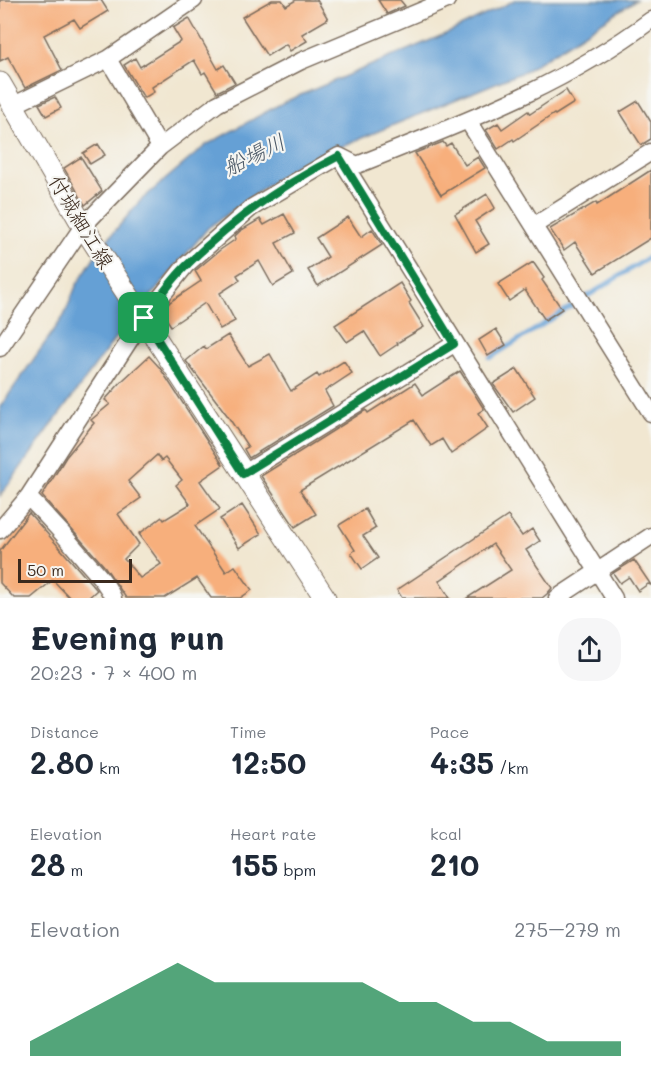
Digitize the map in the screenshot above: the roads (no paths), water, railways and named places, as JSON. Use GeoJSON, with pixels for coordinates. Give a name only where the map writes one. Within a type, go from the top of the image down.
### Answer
{"type":"FeatureCollection","features":[{"type":"Feature","properties":{"kind":"main road","name":"付城細江線"},"geometry":{"type":"LineString","coordinates":[[5,93],[88,233],[325,598]]}},
{"type":"Feature","properties":{"kind":"street"},"geometry":{"type":"LineString","coordinates":[[5,93],[108,59],[194,0]]}},
{"type":"Feature","properties":{"kind":"street"},"geometry":{"type":"LineString","coordinates":[[0,348],[88,233],[160,147],[217,104],[301,61],[429,4],[447,0]]}},
{"type":"Feature","properties":{"kind":"street"},"geometry":{"type":"LineString","coordinates":[[339,156],[357,165],[468,121],[540,89],[616,46],[651,20]]}},
{"type":"Feature","properties":{"kind":"street"},"geometry":{"type":"LineString","coordinates":[[108,59],[160,147]]}},
{"type":"Feature","properties":{"kind":"street"},"geometry":{"type":"LineString","coordinates":[[468,121],[651,413]]}},
{"type":"Feature","properties":{"kind":"street"},"geometry":{"type":"LineString","coordinates":[[0,530],[28,497],[142,315],[186,265],[251,208],[339,156]]}},
{"type":"Feature","properties":{"kind":"street"},"geometry":{"type":"LineString","coordinates":[[339,156],[614,598]]}},
{"type":"Feature","properties":{"kind":"street"},"geometry":{"type":"LineString","coordinates":[[535,225],[649,158]]}},
{"type":"Feature","properties":{"kind":"street"},"geometry":{"type":"LineString","coordinates":[[243,474],[454,344]]}},
{"type":"Feature","properties":{"kind":"street"},"geometry":{"type":"LineString","coordinates":[[28,497],[56,525],[89,564],[109,589],[113,598]]}},
{"type":"Feature","properties":{"kind":"street"},"geometry":{"type":"LineString","coordinates":[[557,598],[651,536]]}},
{"type":"Feature","properties":{"kind":"water","name":"船場川"},"geometry":{"type":"Polygon","coordinates":[[[515,0],[636,0],[525,71],[296,165],[208,228],[111,344],[0,496],[0,407],[64,316],[76,286],[98,251],[140,201],[206,145],[284,102],[450,32],[515,0]]]}},
{"type":"Feature","properties":{"kind":"waterway"},"geometry":{"type":"LineString","coordinates":[[490,358],[651,256]]}}]}
